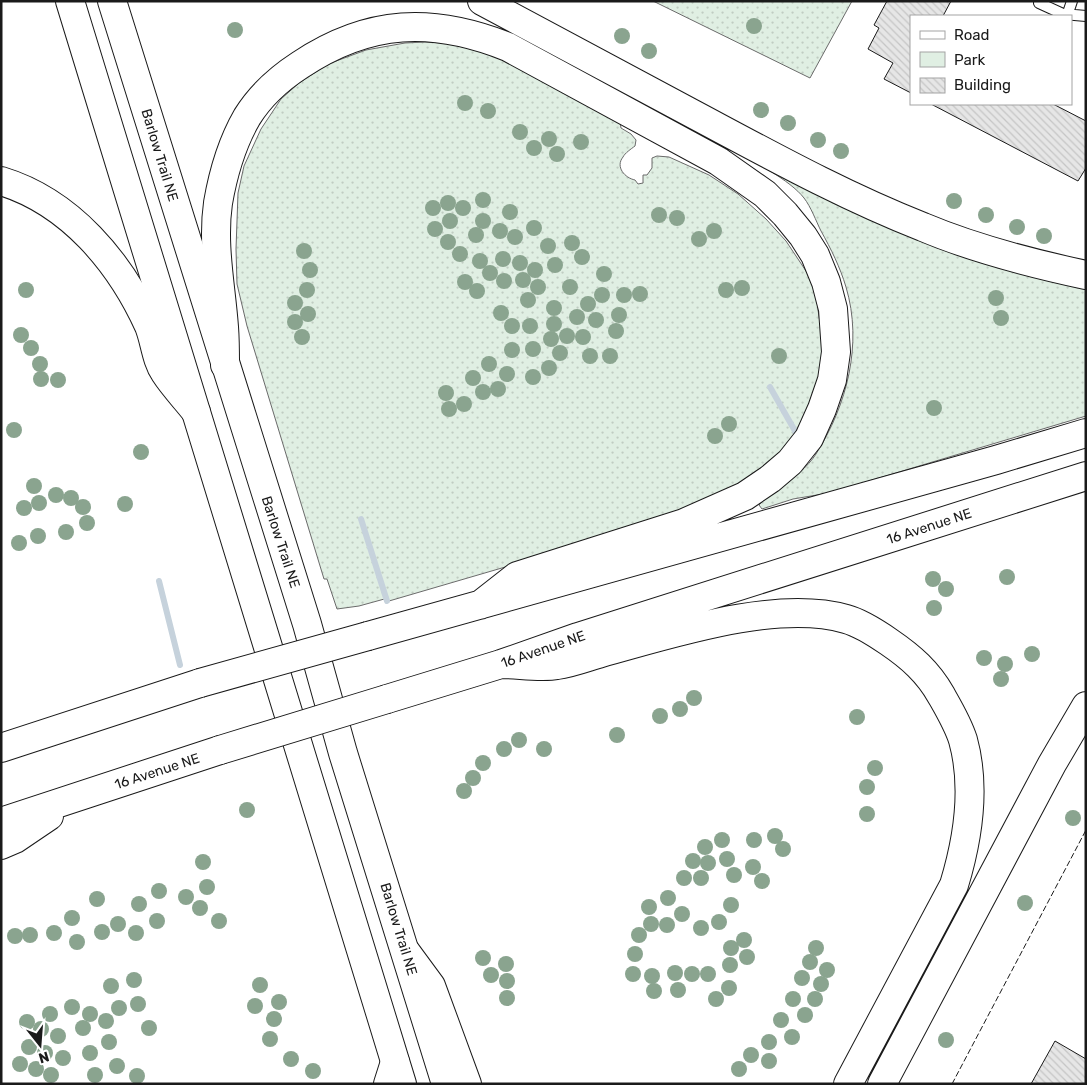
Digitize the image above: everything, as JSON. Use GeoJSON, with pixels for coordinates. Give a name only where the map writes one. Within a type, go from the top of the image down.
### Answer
{"type":"FeatureCollection","features":[{"type":"Feature","properties":{"kind":"main road"},"geometry":{"type":"LineString","coordinates":[[70,1],[196,412],[395,1076]]}},
{"type":"Feature","properties":{"kind":"main road","name":"Barlow Trail NE"},"geometry":{"type":"LineString","coordinates":[[112,1],[307,624],[343,753],[446,1084]]}},
{"type":"Feature","properties":{"kind":"main road"},"geometry":{"type":"LineString","coordinates":[[482,1],[775,158],[884,211],[924,228],[1000,254],[1086,275]]}},
{"type":"Feature","properties":{"kind":"main road"},"geometry":{"type":"LineString","coordinates":[[225,365],[224,328],[215,233],[218,202],[234,143],[247,117],[264,95],[282,77],[328,48],[350,38],[392,28],[416,27],[439,28],[485,38],[508,47],[718,161],[765,194],[786,214],[815,256],[826,282],[833,309],[836,352],[832,380],[809,438],[790,462],[770,479],[745,496],[684,522],[517,576],[480,606]]}},
{"type":"Feature","properties":{"kind":"main road"},"geometry":{"type":"LineString","coordinates":[[1,181],[29,192],[56,208],[78,226],[101,249],[118,271],[149,328],[164,372],[196,412]]}},
{"type":"Feature","properties":{"kind":"main road"},"geometry":{"type":"LineString","coordinates":[[8,744],[200,683],[480,606],[1086,433]]}},
{"type":"Feature","properties":{"kind":"main road","name":"16 Avenue NE"},"geometry":{"type":"LineString","coordinates":[[1,822],[220,750],[501,664],[578,637],[1086,476]]}},
{"type":"Feature","properties":{"kind":"main road"},"geometry":{"type":"LineString","coordinates":[[501,664],[556,665],[690,629],[746,617],[787,614],[819,614],[847,619],[874,632],[917,662],[935,685],[950,711],[962,739],[968,768],[969,801],[967,832],[954,885],[848,1084]]}},
{"type":"Feature","properties":{"kind":"main road"},"geometry":{"type":"LineString","coordinates":[[882,1084],[1052,764],[1086,706]]}},
{"type":"Feature","properties":{"kind":"main road"},"geometry":{"type":"LineString","coordinates":[[1,845],[15,839],[77,798]]}},
{"type":"Feature","properties":{"kind":"main road"},"geometry":{"type":"LineString","coordinates":[[406,952],[431,986],[467,1084]]}},
{"type":"Feature","properties":{"kind":"lane"},"geometry":{"type":"LineString","coordinates":[[1040,3],[1067,15],[1072,1]]}},
{"type":"Feature","properties":{"kind":"lane"},"geometry":{"type":"LineString","coordinates":[[1072,15],[1086,16]]}},
{"type":"Feature","properties":{"kind":"green space"},"geometry":{"type":"Polygon","coordinates":[[[653,1],[852,1],[810,78],[653,1]]]}},
{"type":"Feature","properties":{"kind":"green space"},"geometry":{"type":"Polygon","coordinates":[[[405,43],[445,43],[486,52],[620,122],[621,128],[631,134],[636,140],[635,146],[625,154],[621,161],[622,172],[638,184],[643,183],[643,175],[647,175],[652,168],[652,158],[657,156],[669,157],[709,175],[738,194],[766,219],[786,241],[819,293],[818,310],[823,342],[821,379],[803,425],[781,457],[718,500],[601,539],[389,601],[388,598],[359,606],[337,609],[327,579],[324,579],[247,326],[237,284],[238,193],[244,166],[261,129],[281,99],[299,83],[328,64],[366,50],[405,43]]]}},
{"type":"Feature","properties":{"kind":"green space"},"geometry":{"type":"Polygon","coordinates":[[[735,150],[1086,288],[1086,416],[829,493],[793,499],[762,509],[759,505],[761,503],[809,464],[827,435],[844,395],[849,374],[853,330],[851,309],[844,280],[832,251],[807,202],[798,191],[781,178],[735,150]]]}},
{"type":"Feature","properties":{"kind":"building"},"geometry":{"type":"Polygon","coordinates":[[[887,1],[951,1],[944,15],[910,15],[910,92],[884,79],[893,63],[868,49],[879,28],[874,25],[887,1]]]}},
{"type":"Feature","properties":{"kind":"building"},"geometry":{"type":"Polygon","coordinates":[[[933,105],[1055,105],[1086,121],[1086,168],[1078,181],[933,105]]]}},
{"type":"Feature","properties":{"kind":"building"},"geometry":{"type":"Polygon","coordinates":[[[1055,1041],[1086,1059],[1086,1084],[1031,1084],[1055,1041]]]}},
{"type":"Feature","properties":{"kind":"waterway"},"geometry":{"type":"LineString","coordinates":[[770,387],[799,438]]}},
{"type":"Feature","properties":{"kind":"waterway"},"geometry":{"type":"LineString","coordinates":[[361,519],[387,601]]}},
{"type":"Feature","properties":{"kind":"waterway"},"geometry":{"type":"LineString","coordinates":[[159,581],[180,665]]}},
{"type":"Feature","properties":{"kind":"fence"},"geometry":{"type":"LineString","coordinates":[[952,1084],[1086,830]]}}]}
